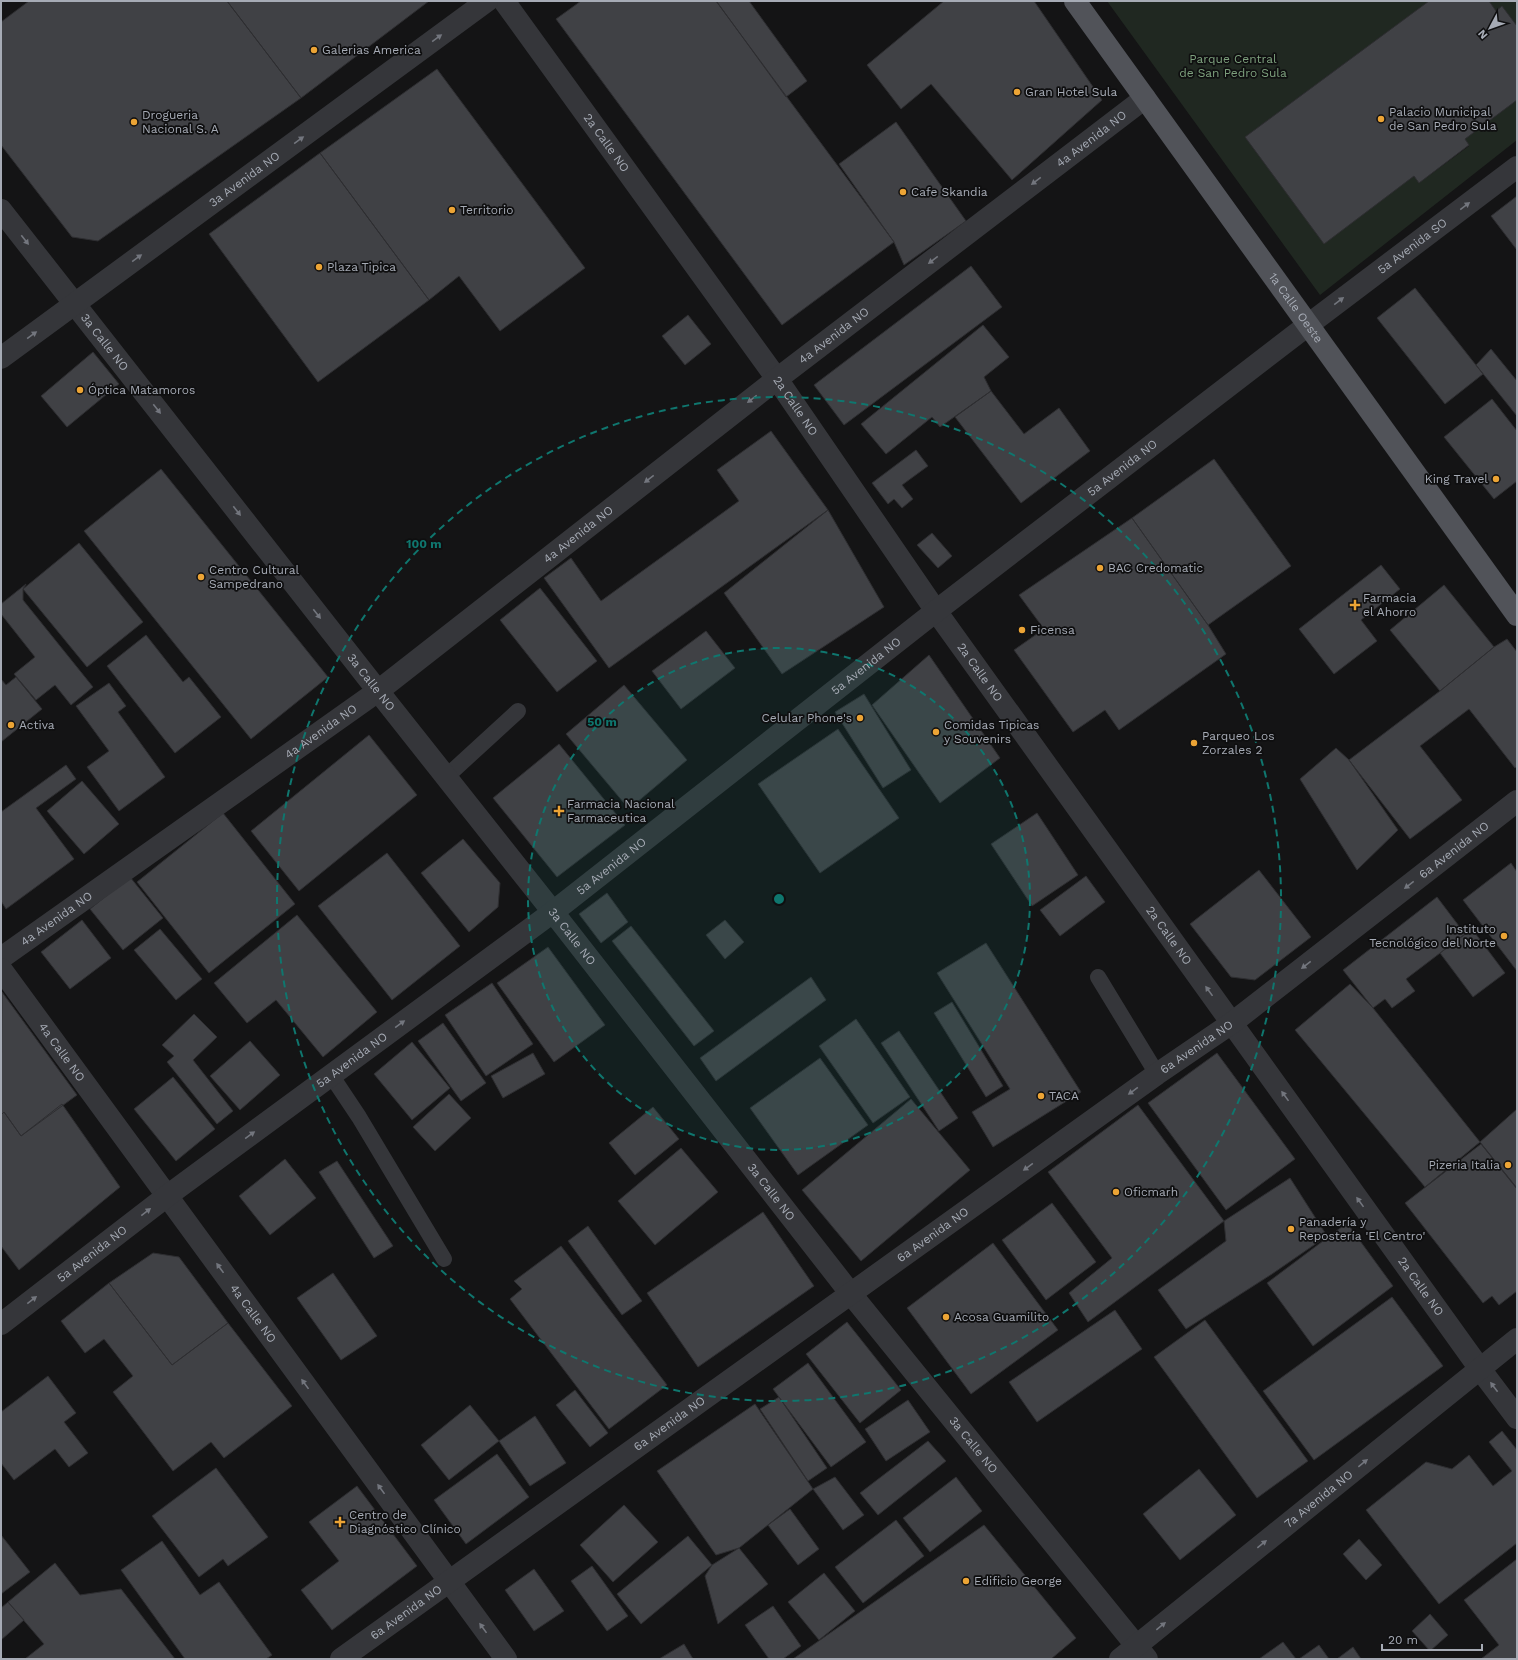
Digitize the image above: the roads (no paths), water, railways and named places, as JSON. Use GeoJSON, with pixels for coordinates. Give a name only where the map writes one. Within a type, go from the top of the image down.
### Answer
{"type":"FeatureCollection","features":[{"type":"Feature","properties":{"kind":"main road","name":"1a Calle Oeste"},"geometry":{"type":"LineString","coordinates":[[1075,1],[1517,615]]}},
{"type":"Feature","properties":{"kind":"street","name":"3a Avenida NO"},"geometry":{"type":"LineString","coordinates":[[1,358],[487,1]]}},
{"type":"Feature","properties":{"kind":"street","name":"2a Calle NO"},"geometry":{"type":"LineString","coordinates":[[504,1],[777,379],[936,611],[1480,1369],[1517,1418]]}},
{"type":"Feature","properties":{"kind":"street","name":"4a Avenida NO"},"geometry":{"type":"LineString","coordinates":[[1,958],[378,691],[777,379],[1145,98]]}},
{"type":"Feature","properties":{"kind":"street","name":"5a Avenida SO"},"geometry":{"type":"LineString","coordinates":[[1308,325],[1517,167]]}},
{"type":"Feature","properties":{"kind":"street","name":"3a Calle NO"},"geometry":{"type":"LineString","coordinates":[[1,210],[553,912],[851,1294],[1142,1652]]}},
{"type":"Feature","properties":{"kind":"street","name":"5a Avenida NO"},"geometry":{"type":"LineString","coordinates":[[1,1324],[167,1196],[553,912],[936,611],[1308,325]]}},
{"type":"Feature","properties":{"kind":"street","name":"6a Avenida NO"},"geometry":{"type":"LineString","coordinates":[[341,1659],[1157,1074],[1232,1023],[1517,801]]}},
{"type":"Feature","properties":{"kind":"street","name":"4a Calle NO"},"geometry":{"type":"LineString","coordinates":[[1,969],[506,1659]]}},
{"type":"Feature","properties":{"kind":"street","name":"7a Avenida NO"},"geometry":{"type":"LineString","coordinates":[[1120,1659],[1142,1652],[1517,1339]]}},
{"type":"Feature","properties":{"kind":"lane"},"geometry":{"type":"LineString","coordinates":[[446,777],[518,711]]}},
{"type":"Feature","properties":{"kind":"lane"},"geometry":{"type":"LineString","coordinates":[[1098,977],[1157,1074]]}},
{"type":"Feature","properties":{"kind":"lane"},"geometry":{"type":"LineString","coordinates":[[331,1075],[359,1117],[444,1259]]}},
{"type":"Feature","properties":{"kind":"place","name":"Galerias America"},"geometry":{"type":"Point","coordinates":[314,50]}},
{"type":"Feature","properties":{"kind":"place","name":"Gran Hotel Sula"},"geometry":{"type":"Point","coordinates":[1017,92]}},
{"type":"Feature","properties":{"kind":"place","name":"Palacio Municipal de San Pedro Sula"},"geometry":{"type":"Point","coordinates":[1381,119]}},
{"type":"Feature","properties":{"kind":"place","name":"Drogueria Nacional S. A"},"geometry":{"type":"Point","coordinates":[134,122]}},
{"type":"Feature","properties":{"kind":"place","name":"Cafe Skandia"},"geometry":{"type":"Point","coordinates":[903,192]}},
{"type":"Feature","properties":{"kind":"place","name":"Territorio"},"geometry":{"type":"Point","coordinates":[452,210]}},
{"type":"Feature","properties":{"kind":"place","name":"Plaza Tipica"},"geometry":{"type":"Point","coordinates":[319,267]}},
{"type":"Feature","properties":{"kind":"place","name":"Óptica Matamoros"},"geometry":{"type":"Point","coordinates":[80,390]}},
{"type":"Feature","properties":{"kind":"place","name":"King Travel"},"geometry":{"type":"Point","coordinates":[1496,479]}},
{"type":"Feature","properties":{"kind":"place","name":"BAC Credomatic"},"geometry":{"type":"Point","coordinates":[1100,568]}},
{"type":"Feature","properties":{"kind":"place","name":"Centro Cultural Sampedrano"},"geometry":{"type":"Point","coordinates":[201,577]}},
{"type":"Feature","properties":{"kind":"place","name":"Farmacia el Ahorro"},"geometry":{"type":"Point","coordinates":[1355,605]}},
{"type":"Feature","properties":{"kind":"place","name":"Ficensa"},"geometry":{"type":"Point","coordinates":[1022,630]}},
{"type":"Feature","properties":{"kind":"place","name":"Celular Phone's"},"geometry":{"type":"Point","coordinates":[860,718]}},
{"type":"Feature","properties":{"kind":"place","name":"Activa"},"geometry":{"type":"Point","coordinates":[11,725]}},
{"type":"Feature","properties":{"kind":"place","name":"Comidas Tipicas y Souvenirs"},"geometry":{"type":"Point","coordinates":[936,732]}},
{"type":"Feature","properties":{"kind":"place","name":"Parqueo Los Zorzales 2"},"geometry":{"type":"Point","coordinates":[1194,743]}},
{"type":"Feature","properties":{"kind":"place","name":"Farmacia Nacional Farmaceutica"},"geometry":{"type":"Point","coordinates":[559,811]}},
{"type":"Feature","properties":{"kind":"place","name":"Instituto Tecnológico del Norte"},"geometry":{"type":"Point","coordinates":[1504,936]}},
{"type":"Feature","properties":{"kind":"place","name":"TACA"},"geometry":{"type":"Point","coordinates":[1041,1096]}},
{"type":"Feature","properties":{"kind":"place","name":"Pizeria Italia"},"geometry":{"type":"Point","coordinates":[1508,1165]}},
{"type":"Feature","properties":{"kind":"place","name":"Oficmarh"},"geometry":{"type":"Point","coordinates":[1116,1192]}},
{"type":"Feature","properties":{"kind":"place","name":"Panadería y Repostería 'El Centro'"},"geometry":{"type":"Point","coordinates":[1291,1229]}},
{"type":"Feature","properties":{"kind":"place","name":"Acosa Guamilito"},"geometry":{"type":"Point","coordinates":[946,1317]}},
{"type":"Feature","properties":{"kind":"place","name":"Centro de Diagnóstico Clínico"},"geometry":{"type":"Point","coordinates":[340,1522]}},
{"type":"Feature","properties":{"kind":"place","name":"Edificio George"},"geometry":{"type":"Point","coordinates":[966,1581]}},
{"type":"Feature","properties":{"kind":"park label","name":"Parque Central de San Pedro Sula"},"geometry":{"type":"Point","coordinates":[1233,66]}}]}
